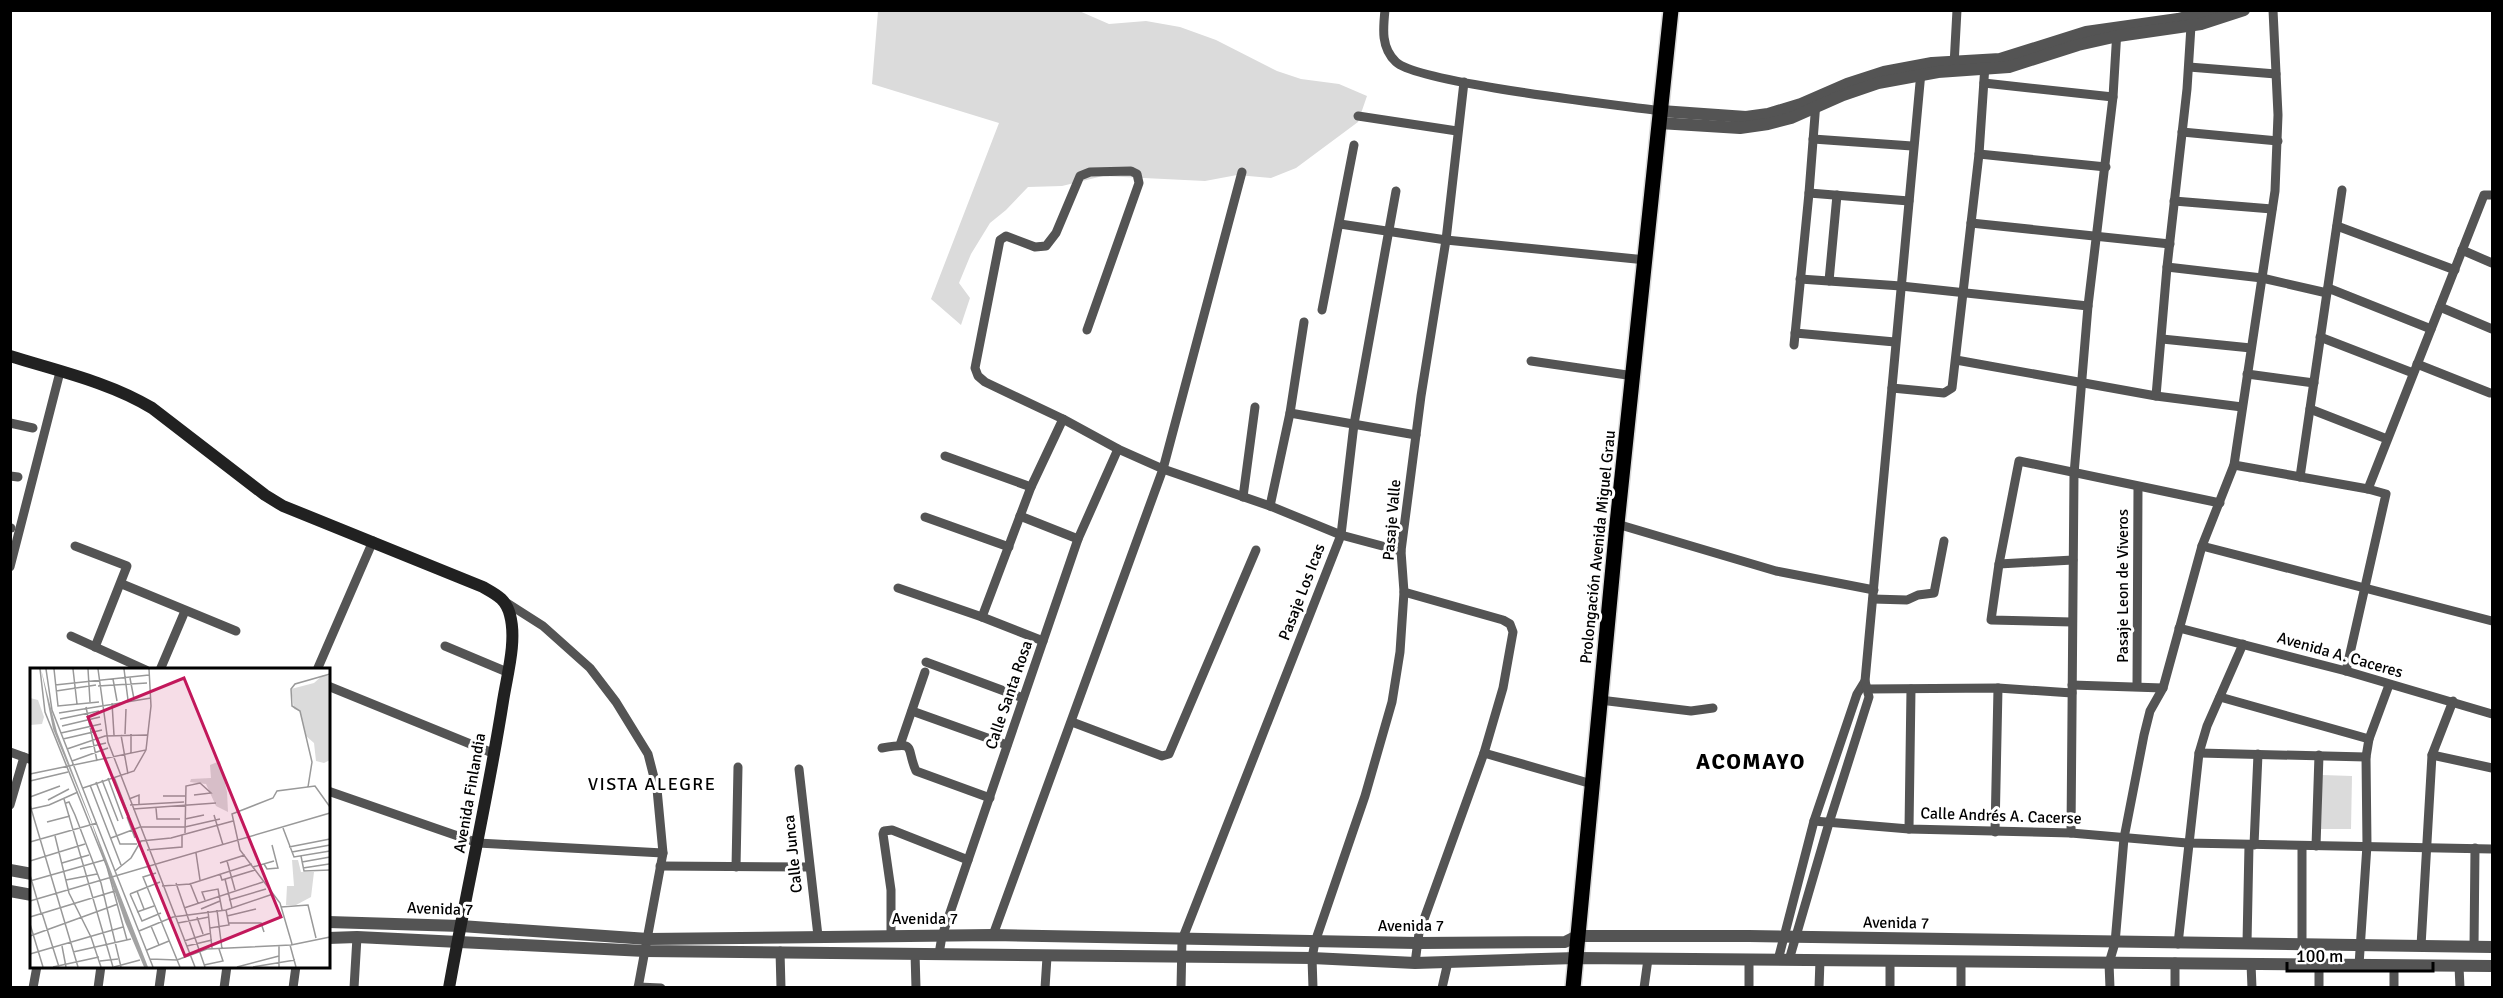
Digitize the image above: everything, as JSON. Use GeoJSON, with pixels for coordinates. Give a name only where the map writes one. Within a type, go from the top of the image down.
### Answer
{"type":"FeatureCollection","features":[{"type":"Feature","properties":{"kind":"main road","name":"Prolongación Avenida Miguel Grau"},"geometry":{"type":"LineString","coordinates":[[1573,987],[1617,524],[1671,10]]}},
{"type":"Feature","properties":{"kind":"main road"},"geometry":{"type":"LineString","coordinates":[[10,356],[136,399],[283,506],[483,587],[500,596],[507,603]]}},
{"type":"Feature","properties":{"kind":"main road","name":"Avenida Finlandia"},"geometry":{"type":"LineString","coordinates":[[450,987],[495,754],[512,622],[507,603]]}},
{"type":"Feature","properties":{"kind":"street"},"geometry":{"type":"LineString","coordinates":[[1385,10],[1384,45],[1396,62],[1413,71],[1660,117],[1746,117],[1768,114],[1816,102],[1847,84],[1884,72],[1921,71],[1954,66],[2113,97]]}},
{"type":"Feature","properties":{"kind":"street"},"geometry":{"type":"LineString","coordinates":[[1954,66],[1957,10]]}},
{"type":"Feature","properties":{"kind":"street"},"geometry":{"type":"LineString","coordinates":[[2117,31],[2214,10]]}},
{"type":"Feature","properties":{"kind":"street"},"geometry":{"type":"LineString","coordinates":[[1985,71],[2018,55],[2086,32],[2192,26],[2244,10]]}},
{"type":"Feature","properties":{"kind":"street"},"geometry":{"type":"LineString","coordinates":[[2110,987],[2109,963],[2115,943],[2124,838],[2150,711],[2163,688],[2202,546],[2234,465],[2272,209],[2278,141],[2273,10]]}},
{"type":"Feature","properties":{"kind":"street"},"geometry":{"type":"LineString","coordinates":[[2156,396],[2192,26]]}},
{"type":"Feature","properties":{"kind":"street"},"geometry":{"type":"LineString","coordinates":[[2071,832],[2074,474],[2088,306],[2113,97],[2117,31]]}},
{"type":"Feature","properties":{"kind":"street"},"geometry":{"type":"LineString","coordinates":[[2189,67],[2276,74]]}},
{"type":"Feature","properties":{"kind":"street"},"geometry":{"type":"LineString","coordinates":[[1789,937],[1829,823],[1869,697],[1866,685],[1873,594],[1912,146],[1921,71]]}},
{"type":"Feature","properties":{"kind":"street"},"geometry":{"type":"LineString","coordinates":[[1892,388],[1950,391],[1956,360],[1979,153],[1985,71]]}},
{"type":"Feature","properties":{"kind":"street","name":"Pasaje Valle"},"geometry":{"type":"LineString","coordinates":[[1313,987],[1312,958],[1315,942],[1365,796],[1392,702],[1400,652],[1404,592],[1401,551],[1446,240],[1464,82]]}},
{"type":"Feature","properties":{"kind":"street"},"geometry":{"type":"LineString","coordinates":[[1794,345],[1816,102]]}},
{"type":"Feature","properties":{"kind":"street"},"geometry":{"type":"LineString","coordinates":[[1358,116],[1457,131]]}},
{"type":"Feature","properties":{"kind":"street"},"geometry":{"type":"LineString","coordinates":[[2182,132],[2278,141]]}},
{"type":"Feature","properties":{"kind":"street"},"geometry":{"type":"LineString","coordinates":[[1813,139],[1912,146]]}},
{"type":"Feature","properties":{"kind":"street"},"geometry":{"type":"LineString","coordinates":[[1322,310],[1354,145]]}},
{"type":"Feature","properties":{"kind":"street"},"geometry":{"type":"LineString","coordinates":[[1979,153],[2106,166]]}},
{"type":"Feature","properties":{"kind":"street"},"geometry":{"type":"LineString","coordinates":[[1087,330],[1139,183],[1137,174],[1131,171],[1090,171],[1080,176],[1056,233],[1046,246],[1035,247],[1006,236],[1000,240],[975,368],[978,376],[985,382],[1063,419],[1118,449],[1163,469],[1270,506],[1341,535],[1401,551]]}},
{"type":"Feature","properties":{"kind":"street"},"geometry":{"type":"LineString","coordinates":[[993,935],[1163,469],[1242,172]]}},
{"type":"Feature","properties":{"kind":"street"},"geometry":{"type":"LineString","coordinates":[[2300,477],[2342,190]]}},
{"type":"Feature","properties":{"kind":"street","name":"Pasaje Los Icas"},"geometry":{"type":"LineString","coordinates":[[1181,987],[1182,940],[1341,535],[1354,424],[1396,191]]}},
{"type":"Feature","properties":{"kind":"street"},"geometry":{"type":"LineString","coordinates":[[1809,193],[1909,201]]}},
{"type":"Feature","properties":{"kind":"street"},"geometry":{"type":"LineString","coordinates":[[1829,281],[1837,195]]}},
{"type":"Feature","properties":{"kind":"street"},"geometry":{"type":"LineString","coordinates":[[2368,489],[2484,195],[2493,195]]}},
{"type":"Feature","properties":{"kind":"street"},"geometry":{"type":"LineString","coordinates":[[2174,201],[2272,209]]}},
{"type":"Feature","properties":{"kind":"street"},"geometry":{"type":"LineString","coordinates":[[1971,223],[2170,244]]}},
{"type":"Feature","properties":{"kind":"street"},"geometry":{"type":"LineString","coordinates":[[1340,224],[1446,240],[1646,260]]}},
{"type":"Feature","properties":{"kind":"street"},"geometry":{"type":"LineString","coordinates":[[2337,226],[2455,270]]}},
{"type":"Feature","properties":{"kind":"street"},"geometry":{"type":"LineString","coordinates":[[2462,250],[2493,263]]}},
{"type":"Feature","properties":{"kind":"street"},"geometry":{"type":"LineString","coordinates":[[2167,267],[2262,278],[2327,291],[2431,329]]}},
{"type":"Feature","properties":{"kind":"street"},"geometry":{"type":"LineString","coordinates":[[1800,279],[1901,286],[2088,306]]}},
{"type":"Feature","properties":{"kind":"street"},"geometry":{"type":"LineString","coordinates":[[2440,307],[2493,329]]}},
{"type":"Feature","properties":{"kind":"street"},"geometry":{"type":"LineString","coordinates":[[1270,506],[1290,413],[1304,322]]}},
{"type":"Feature","properties":{"kind":"street"},"geometry":{"type":"LineString","coordinates":[[1795,333],[1895,342]]}},
{"type":"Feature","properties":{"kind":"street"},"geometry":{"type":"LineString","coordinates":[[2320,337],[2490,393]]}},
{"type":"Feature","properties":{"kind":"street"},"geometry":{"type":"LineString","coordinates":[[2162,339],[2251,348]]}},
{"type":"Feature","properties":{"kind":"street"},"geometry":{"type":"LineString","coordinates":[[1956,360],[2156,396],[2242,407]]}},
{"type":"Feature","properties":{"kind":"street"},"geometry":{"type":"LineString","coordinates":[[1531,361],[1634,376]]}},
{"type":"Feature","properties":{"kind":"street"},"geometry":{"type":"LineString","coordinates":[[10,567],[60,372]]}},
{"type":"Feature","properties":{"kind":"street"},"geometry":{"type":"LineString","coordinates":[[2247,374],[2314,383]]}},
{"type":"Feature","properties":{"kind":"street"},"geometry":{"type":"LineString","coordinates":[[1243,496],[1255,407]]}},
{"type":"Feature","properties":{"kind":"street"},"geometry":{"type":"LineString","coordinates":[[2310,409],[2387,439]]}},
{"type":"Feature","properties":{"kind":"street"},"geometry":{"type":"LineString","coordinates":[[1290,413],[1416,435]]}},
{"type":"Feature","properties":{"kind":"street"},"geometry":{"type":"LineString","coordinates":[[982,617],[1031,487],[1063,419]]}},
{"type":"Feature","properties":{"kind":"street"},"geometry":{"type":"LineString","coordinates":[[10,423],[33,428]]}},
{"type":"Feature","properties":{"kind":"street","name":"Calle Santa Rosa"},"geometry":{"type":"LineString","coordinates":[[939,954],[942,936],[1078,538],[1118,449]]}},
{"type":"Feature","properties":{"kind":"street"},"geometry":{"type":"LineString","coordinates":[[945,456],[1031,487]]}},
{"type":"Feature","properties":{"kind":"street"},"geometry":{"type":"LineString","coordinates":[[2072,622],[1991,620],[1999,564],[2019,462],[2220,503]]}},
{"type":"Feature","properties":{"kind":"street"},"geometry":{"type":"LineString","coordinates":[[2234,465],[2386,494],[2346,671]]}},
{"type":"Feature","properties":{"kind":"street","name":"Pasaje Leon de Viveros"},"geometry":{"type":"LineString","coordinates":[[2137,686],[2138,487]]}},
{"type":"Feature","properties":{"kind":"street"},"geometry":{"type":"LineString","coordinates":[[1020,516],[1078,538]]}},
{"type":"Feature","properties":{"kind":"street"},"geometry":{"type":"LineString","coordinates":[[925,517],[1009,547]]}},
{"type":"Feature","properties":{"kind":"street"},"geometry":{"type":"LineString","coordinates":[[1617,524],[1776,571],[1907,600],[1918,595],[1934,593],[1944,541]]}},
{"type":"Feature","properties":{"kind":"street"},"geometry":{"type":"LineString","coordinates":[[317,668],[373,541]]}},
{"type":"Feature","properties":{"kind":"street"},"geometry":{"type":"LineString","coordinates":[[75,546],[126,565],[122,584],[95,647]]}},
{"type":"Feature","properties":{"kind":"street"},"geometry":{"type":"LineString","coordinates":[[2202,546],[2493,621]]}},
{"type":"Feature","properties":{"kind":"street"},"geometry":{"type":"LineString","coordinates":[[1072,722],[1161,756],[1168,754],[1256,549]]}},
{"type":"Feature","properties":{"kind":"street"},"geometry":{"type":"LineString","coordinates":[[1999,564],[2073,560]]}},
{"type":"Feature","properties":{"kind":"street"},"geometry":{"type":"LineString","coordinates":[[122,584],[236,631]]}},
{"type":"Feature","properties":{"kind":"street"},"geometry":{"type":"LineString","coordinates":[[898,588],[1043,641]]}},
{"type":"Feature","properties":{"kind":"street"},"geometry":{"type":"LineString","coordinates":[[1404,592],[1503,620],[1512,628],[1503,688],[1484,753],[1417,943],[1415,963]]}},
{"type":"Feature","properties":{"kind":"street"},"geometry":{"type":"LineString","coordinates":[[507,603],[543,626],[590,668],[648,754],[657,789],[663,853],[638,987],[661,987]]}},
{"type":"Feature","properties":{"kind":"street"},"geometry":{"type":"LineString","coordinates":[[160,668],[185,611]]}},
{"type":"Feature","properties":{"kind":"street","name":"Avenida A. Caceres"},"geometry":{"type":"LineString","coordinates":[[2179,628],[2346,671],[2493,714]]}},
{"type":"Feature","properties":{"kind":"street"},"geometry":{"type":"LineString","coordinates":[[71,636],[144,668]]}},
{"type":"Feature","properties":{"kind":"street"},"geometry":{"type":"LineString","coordinates":[[2178,944],[2187,843],[2199,753],[2206,726],[2243,644]]}},
{"type":"Feature","properties":{"kind":"street"},"geometry":{"type":"LineString","coordinates":[[445,646],[507,672]]}},
{"type":"Feature","properties":{"kind":"street"},"geometry":{"type":"LineString","coordinates":[[900,745],[925,667],[1023,698]]}},
{"type":"Feature","properties":{"kind":"street"},"geometry":{"type":"LineString","coordinates":[[1866,685],[1911,689],[2072,689],[2137,686],[2163,688]]}},
{"type":"Feature","properties":{"kind":"street"},"geometry":{"type":"LineString","coordinates":[[1783,960],[1814,821],[1857,694],[1866,685]]}},
{"type":"Feature","properties":{"kind":"street"},"geometry":{"type":"LineString","coordinates":[[2359,965],[2367,845],[2366,757],[2369,739],[2389,685]]}},
{"type":"Feature","properties":{"kind":"street"},"geometry":{"type":"LineString","coordinates":[[330,687],[495,754]]}},
{"type":"Feature","properties":{"kind":"street"},"geometry":{"type":"LineString","coordinates":[[1995,832],[1998,688]]}},
{"type":"Feature","properties":{"kind":"street"},"geometry":{"type":"LineString","coordinates":[[1909,829],[1911,689]]}},
{"type":"Feature","properties":{"kind":"street"},"geometry":{"type":"LineString","coordinates":[[2220,697],[2369,739]]}},
{"type":"Feature","properties":{"kind":"street"},"geometry":{"type":"LineString","coordinates":[[1600,700],[1691,711],[1713,708]]}},
{"type":"Feature","properties":{"kind":"street"},"geometry":{"type":"LineString","coordinates":[[2421,946],[2432,755],[2454,701]]}},
{"type":"Feature","properties":{"kind":"street"},"geometry":{"type":"LineString","coordinates":[[912,711],[1007,746]]}},
{"type":"Feature","properties":{"kind":"street"},"geometry":{"type":"LineString","coordinates":[[882,748],[900,745],[911,751],[914,765],[920,773],[990,798]]}},
{"type":"Feature","properties":{"kind":"street"},"geometry":{"type":"LineString","coordinates":[[10,752],[28,759],[10,805]]}},
{"type":"Feature","properties":{"kind":"street"},"geometry":{"type":"LineString","coordinates":[[1484,753],[1592,784]]}},
{"type":"Feature","properties":{"kind":"street"},"geometry":{"type":"LineString","coordinates":[[2199,753],[2319,754],[2366,757]]}},
{"type":"Feature","properties":{"kind":"street"},"geometry":{"type":"LineString","coordinates":[[2247,943],[2258,754]]}},
{"type":"Feature","properties":{"kind":"street"},"geometry":{"type":"LineString","coordinates":[[2316,846],[2319,754]]}},
{"type":"Feature","properties":{"kind":"street"},"geometry":{"type":"LineString","coordinates":[[2432,755],[2493,768]]}},
{"type":"Feature","properties":{"kind":"street"},"geometry":{"type":"LineString","coordinates":[[736,867],[738,767]]}},
{"type":"Feature","properties":{"kind":"street","name":"Calle Junca"},"geometry":{"type":"LineString","coordinates":[[799,769],[818,936]]}},
{"type":"Feature","properties":{"kind":"street"},"geometry":{"type":"LineString","coordinates":[[330,792],[478,843],[663,853]]}},
{"type":"Feature","properties":{"kind":"street","name":"Calle Andrés A. Cacerse"},"geometry":{"type":"LineString","coordinates":[[1814,821],[1909,829],[2071,832],[2187,843],[2493,849]]}},
{"type":"Feature","properties":{"kind":"street"},"geometry":{"type":"LineString","coordinates":[[891,936],[891,890],[884,831],[892,830],[968,860]]}},
{"type":"Feature","properties":{"kind":"street"},"geometry":{"type":"LineString","coordinates":[[2302,846],[2302,945]]}},
{"type":"Feature","properties":{"kind":"street"},"geometry":{"type":"LineString","coordinates":[[2474,947],[2475,849]]}},
{"type":"Feature","properties":{"kind":"street"},"geometry":{"type":"LineString","coordinates":[[660,866],[809,867]]}},
{"type":"Feature","properties":{"kind":"street"},"geometry":{"type":"LineString","coordinates":[[10,870],[30,874]]}},
{"type":"Feature","properties":{"kind":"street"},"geometry":{"type":"LineString","coordinates":[[10,891],[30,895]]}},
{"type":"Feature","properties":{"kind":"street","name":"Avenida 7"},"geometry":{"type":"LineString","coordinates":[[330,922],[461,926],[646,945],[818,936],[993,935],[1417,943],[1565,942],[1577,936],[2493,947]]}},
{"type":"Feature","properties":{"kind":"street"},"geometry":{"type":"LineString","coordinates":[[354,987],[357,937]]}},
{"type":"Feature","properties":{"kind":"street","name":"Avenida 7"},"geometry":{"type":"LineString","coordinates":[[330,938],[646,945],[780,951],[1047,957],[1312,958],[1415,963],[1576,958],[2493,966]]}},
{"type":"Feature","properties":{"kind":"street"},"geometry":{"type":"LineString","coordinates":[[780,951],[781,987]]}},
{"type":"Feature","properties":{"kind":"street"},"geometry":{"type":"LineString","coordinates":[[915,953],[916,987]]}},
{"type":"Feature","properties":{"kind":"street"},"geometry":{"type":"LineString","coordinates":[[1045,987],[1047,957]]}},
{"type":"Feature","properties":{"kind":"street"},"geometry":{"type":"LineString","coordinates":[[1644,987],[1648,959]]}},
{"type":"Feature","properties":{"kind":"street"},"geometry":{"type":"LineString","coordinates":[[1749,960],[1749,987]]}},
{"type":"Feature","properties":{"kind":"street"},"geometry":{"type":"LineString","coordinates":[[1820,960],[1820,987]]}},
{"type":"Feature","properties":{"kind":"street"},"geometry":{"type":"LineString","coordinates":[[1890,961],[1890,987]]}},
{"type":"Feature","properties":{"kind":"street"},"geometry":{"type":"LineString","coordinates":[[1442,987],[1448,962]]}},
{"type":"Feature","properties":{"kind":"street"},"geometry":{"type":"LineString","coordinates":[[1961,962],[1961,987]]}},
{"type":"Feature","properties":{"kind":"street"},"geometry":{"type":"LineString","coordinates":[[2175,962],[2175,987]]}},
{"type":"Feature","properties":{"kind":"street"},"geometry":{"type":"LineString","coordinates":[[2251,964],[2252,987]]}},
{"type":"Feature","properties":{"kind":"street"},"geometry":{"type":"LineString","coordinates":[[2319,964],[2319,987]]}},
{"type":"Feature","properties":{"kind":"street"},"geometry":{"type":"LineString","coordinates":[[2394,965],[2394,987]]}},
{"type":"Feature","properties":{"kind":"street"},"geometry":{"type":"LineString","coordinates":[[2459,966],[2460,987]]}},
{"type":"Feature","properties":{"kind":"street"},"geometry":{"type":"LineString","coordinates":[[33,987],[37,968]]}},
{"type":"Feature","properties":{"kind":"street"},"geometry":{"type":"LineString","coordinates":[[98,987],[101,968]]}},
{"type":"Feature","properties":{"kind":"street"},"geometry":{"type":"LineString","coordinates":[[159,987],[162,968]]}},
{"type":"Feature","properties":{"kind":"street"},"geometry":{"type":"LineString","coordinates":[[224,987],[227,968]]}},
{"type":"Feature","properties":{"kind":"street"},"geometry":{"type":"LineString","coordinates":[[293,987],[296,968]]}},
{"type":"Feature","properties":{"kind":"shaded area"},"geometry":{"type":"Polygon","coordinates":[[[1077,10],[1109,24],[1146,21],[1180,27],[1216,40],[1277,71],[1301,79],[1339,84],[1367,96],[1358,122],[1296,168],[1271,178],[1237,175],[1205,181],[1103,176],[1062,186],[1028,187],[990,223],[971,254],[959,283],[970,298],[961,325],[931,299],[999,123],[872,84],[878,11],[1077,10]]]}},
{"type":"Feature","properties":{"kind":"shaded area"},"geometry":{"type":"Polygon","coordinates":[[[2322,775],[2352,776],[2351,829],[2321,829],[2322,775]]]}},
{"type":"Feature","properties":{"kind":"district","name":"ACOMAYO"},"geometry":{"type":"Point","coordinates":[1751,761]}},
{"type":"Feature","properties":{"kind":"district","name":"VISTA ALEGRE"},"geometry":{"type":"Point","coordinates":[652,784]}}]}
